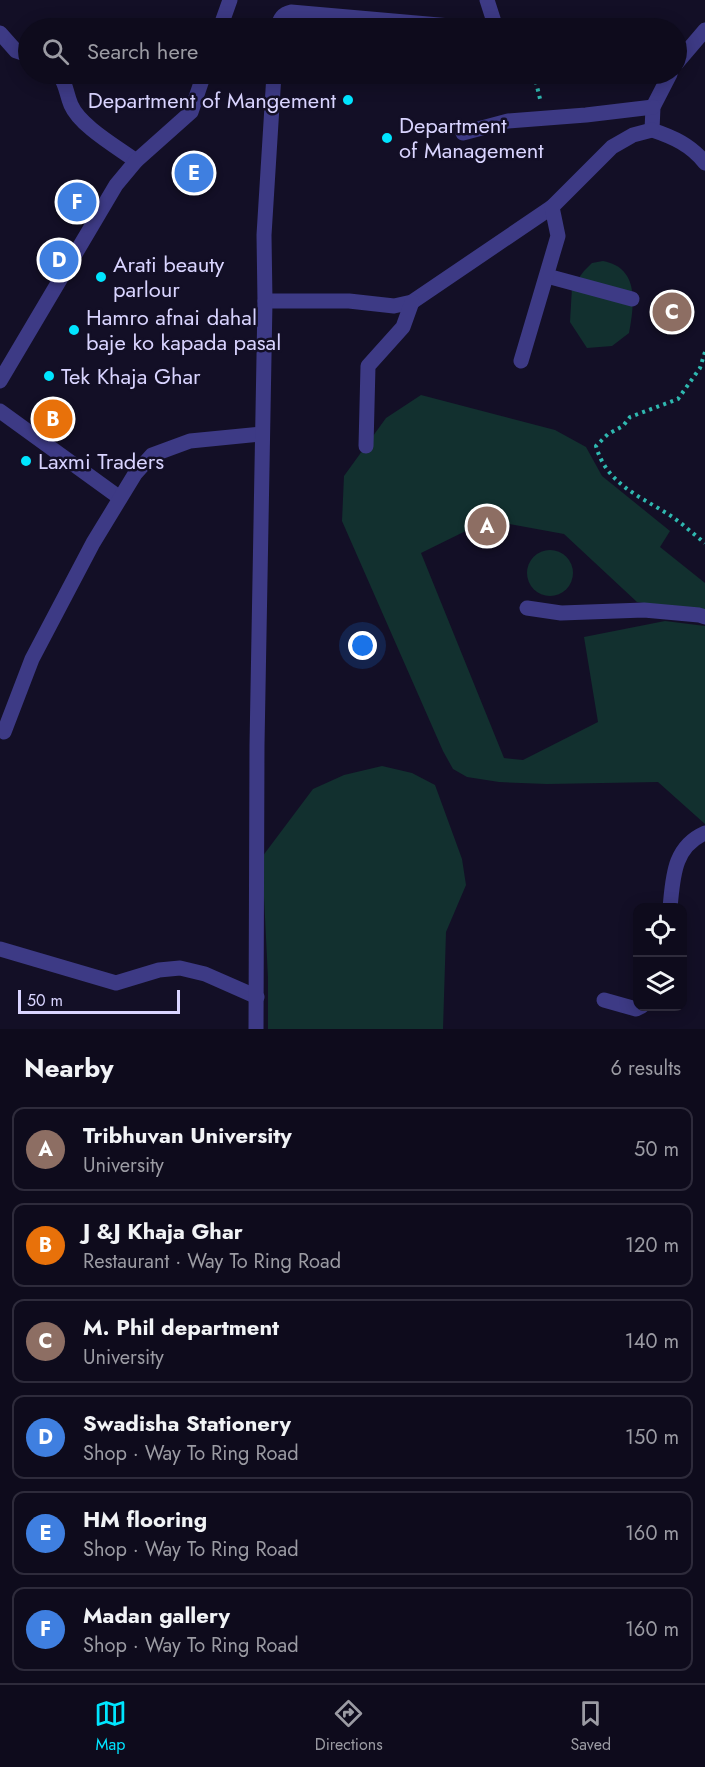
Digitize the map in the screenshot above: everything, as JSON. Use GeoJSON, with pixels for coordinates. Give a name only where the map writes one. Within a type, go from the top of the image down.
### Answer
{"type":"FeatureCollection","features":[{"type":"Feature","properties":{"kind":"street"},"geometry":{"type":"LineString","coordinates":[[224,18],[230,0]]}},
{"type":"Feature","properties":{"kind":"street"},"geometry":{"type":"LineString","coordinates":[[487,0],[493,18]]}},
{"type":"Feature","properties":{"kind":"street"},"geometry":{"type":"LineString","coordinates":[[281,18],[284,14],[291,12],[359,18]]}},
{"type":"Feature","properties":{"kind":"street"},"geometry":{"type":"LineString","coordinates":[[687,51],[705,30]]}},
{"type":"Feature","properties":{"kind":"street"},"geometry":{"type":"LineString","coordinates":[[0,33],[18,52]]}},
{"type":"Feature","properties":{"kind":"street"},"geometry":{"type":"LineString","coordinates":[[65,84],[71,105],[83,123],[136,162]]}},
{"type":"Feature","properties":{"kind":"street"},"geometry":{"type":"LineString","coordinates":[[0,381],[116,185],[136,162],[191,112],[201,84]]}},
{"type":"Feature","properties":{"kind":"street"},"geometry":{"type":"LineString","coordinates":[[256,1029],[257,745],[265,301],[264,235],[273,84]]}},
{"type":"Feature","properties":{"kind":"street"},"geometry":{"type":"LineString","coordinates":[[652,130],[653,107],[665,84]]}},
{"type":"Feature","properties":{"kind":"street"},"geometry":{"type":"LineString","coordinates":[[463,134],[508,121],[653,107]]}},
{"type":"Feature","properties":{"kind":"street"},"geometry":{"type":"LineString","coordinates":[[265,301],[349,301],[394,306],[412,302],[552,207],[612,147],[633,135],[652,130],[678,139],[700,156],[705,163]]}},
{"type":"Feature","properties":{"kind":"street"},"geometry":{"type":"LineString","coordinates":[[521,361],[558,236],[552,207]]}},
{"type":"Feature","properties":{"kind":"street"},"geometry":{"type":"LineString","coordinates":[[547,276],[632,299]]}},
{"type":"Feature","properties":{"kind":"street"},"geometry":{"type":"LineString","coordinates":[[366,447],[368,366],[403,327],[412,302]]}},
{"type":"Feature","properties":{"kind":"street"},"geometry":{"type":"LineString","coordinates":[[0,411],[120,498]]}},
{"type":"Feature","properties":{"kind":"street"},"geometry":{"type":"LineString","coordinates":[[4,732],[32,659],[93,543],[135,474],[152,455],[190,441],[262,434]]}},
{"type":"Feature","properties":{"kind":"street"},"geometry":{"type":"LineString","coordinates":[[527,608],[561,613],[644,610],[699,615],[705,618]]}},
{"type":"Feature","properties":{"kind":"street"},"geometry":{"type":"LineString","coordinates":[[670,903],[677,858],[697,837],[705,833]]}},
{"type":"Feature","properties":{"kind":"street"},"geometry":{"type":"LineString","coordinates":[[0,949],[116,983],[159,970],[180,968],[204,974],[256,997]]}},
{"type":"Feature","properties":{"kind":"street"},"geometry":{"type":"LineString","coordinates":[[604,1000],[633,1008]]}},
{"type":"Feature","properties":{"kind":"path"},"geometry":{"type":"LineString","coordinates":[[536,84],[545,118]]}},
{"type":"Feature","properties":{"kind":"path"},"geometry":{"type":"LineString","coordinates":[[705,352],[700,368],[678,399],[630,417],[623,426],[608,434],[596,446],[605,467],[633,495],[670,515],[705,543]]}},
{"type":"Feature","properties":{"kind":"green space"},"geometry":{"type":"Polygon","coordinates":[[[603,261],[615,265],[629,279],[633,300],[629,333],[612,346],[587,348],[570,322],[572,287],[592,263],[603,261]]]}},
{"type":"Feature","properties":{"kind":"green space"},"geometry":{"type":"Polygon","coordinates":[[[421,395],[555,430],[586,447],[602,476],[670,531],[660,547],[705,583],[705,613],[637,602],[564,534],[488,520],[421,553],[504,758],[523,760],[598,722],[584,637],[665,621],[705,626],[705,824],[658,782],[547,784],[499,782],[467,777],[453,769],[342,521],[344,476],[386,418],[421,395]]]}},
{"type":"Feature","properties":{"kind":"green space"},"geometry":{"type":"Polygon","coordinates":[[[550,550],[566,557],[573,573],[566,589],[550,596],[534,589],[527,573],[534,557],[550,550]]]}},
{"type":"Feature","properties":{"kind":"green space"},"geometry":{"type":"Polygon","coordinates":[[[382,766],[412,773],[435,785],[462,859],[466,885],[446,932],[443,1029],[268,1029],[262,857],[313,789],[344,775],[382,766]]]}},
{"type":"Feature","properties":{"kind":"place","name":"Department of Mangement"},"geometry":{"type":"Point","coordinates":[348,100]}},
{"type":"Feature","properties":{"kind":"place","name":"Department of Management"},"geometry":{"type":"Point","coordinates":[387,138]}},
{"type":"Feature","properties":{"kind":"place","name":"HM flooring"},"geometry":{"type":"Point","coordinates":[194,173]}},
{"type":"Feature","properties":{"kind":"place","name":"Madan gallery"},"geometry":{"type":"Point","coordinates":[77,202]}},
{"type":"Feature","properties":{"kind":"place","name":"Swadisha Stationery"},"geometry":{"type":"Point","coordinates":[59,260]}},
{"type":"Feature","properties":{"kind":"place","name":"Arati beauty parlour"},"geometry":{"type":"Point","coordinates":[101,277]}},
{"type":"Feature","properties":{"kind":"place","name":"M. Phil department"},"geometry":{"type":"Point","coordinates":[672,312]}},
{"type":"Feature","properties":{"kind":"place","name":"Hamro afnai dahal baje ko kapada pasal"},"geometry":{"type":"Point","coordinates":[74,330]}},
{"type":"Feature","properties":{"kind":"place","name":"Tek Khaja Ghar"},"geometry":{"type":"Point","coordinates":[49,376]}},
{"type":"Feature","properties":{"kind":"place","name":"J &J Khaja Ghar"},"geometry":{"type":"Point","coordinates":[53,419]}},
{"type":"Feature","properties":{"kind":"place","name":"Laxmi Traders"},"geometry":{"type":"Point","coordinates":[26,461]}},
{"type":"Feature","properties":{"kind":"place","name":"Tribhuvan University"},"geometry":{"type":"Point","coordinates":[487,526]}}]}
